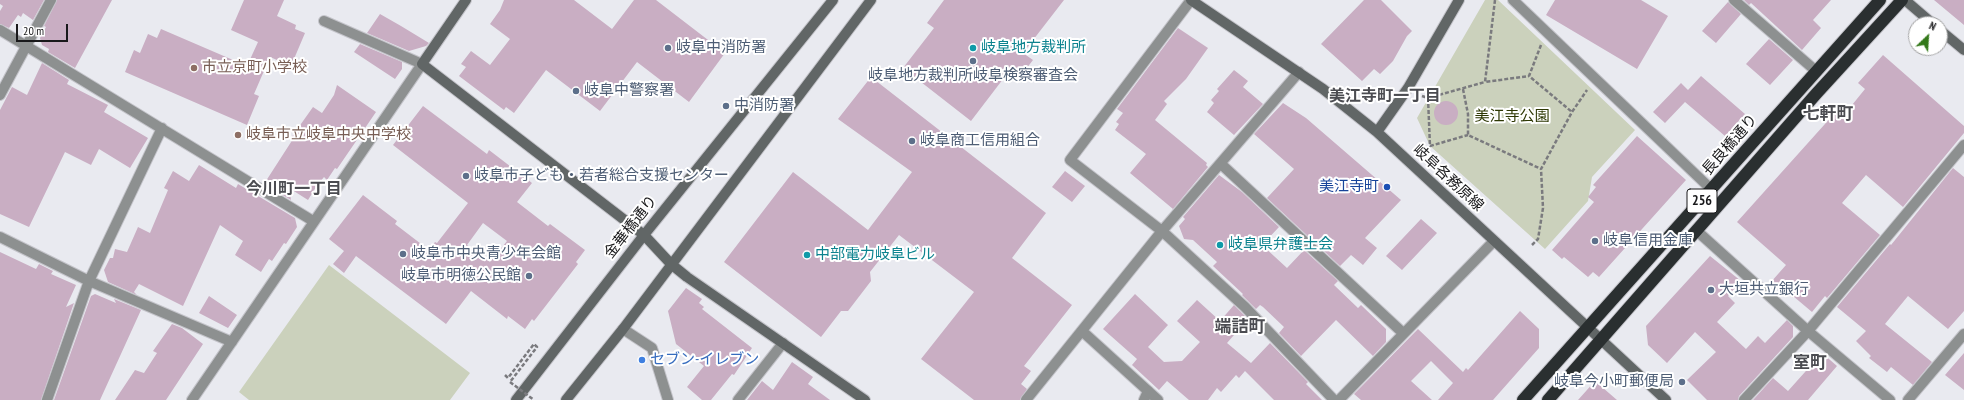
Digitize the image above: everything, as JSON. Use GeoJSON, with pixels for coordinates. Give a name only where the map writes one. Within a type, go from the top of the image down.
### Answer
{"type":"FeatureCollection","features":[{"type":"Feature","properties":{"kind":"highway","name":"長良橋通り"},"geometry":{"type":"LineString","coordinates":[[1523,400],[1880,0]]}},
{"type":"Feature","properties":{"kind":"highway","name":"256"},"geometry":{"type":"LineString","coordinates":[[1548,400],[1816,94],[1903,0]]}},
{"type":"Feature","properties":{"kind":"main road"},"geometry":{"type":"LineString","coordinates":[[466,0],[422,64],[644,235],[671,264],[865,400]]}},
{"type":"Feature","properties":{"kind":"main road","name":"金華橋通り"},"geometry":{"type":"LineString","coordinates":[[516,400],[644,235],[833,0]]}},
{"type":"Feature","properties":{"kind":"main road"},"geometry":{"type":"LineString","coordinates":[[566,400],[623,329],[871,0]]}},
{"type":"Feature","properties":{"kind":"main road","name":"岐阜各務原線"},"geometry":{"type":"LineString","coordinates":[[1191,0],[1299,72],[1377,132],[1493,242],[1602,339],[1666,400]]}},
{"type":"Feature","properties":{"kind":"main road"},"geometry":{"type":"LineString","coordinates":[[1377,132],[1408,88],[1459,0]]}},
{"type":"Feature","properties":{"kind":"main road"},"geometry":{"type":"LineString","coordinates":[[1903,0],[1923,16]]}},
{"type":"Feature","properties":{"kind":"main road"},"geometry":{"type":"LineString","coordinates":[[1948,37],[1964,50]]}},
{"type":"Feature","properties":{"kind":"street"},"geometry":{"type":"LineString","coordinates":[[0,95],[51,0]]}},
{"type":"Feature","properties":{"kind":"street"},"geometry":{"type":"LineString","coordinates":[[1191,0],[1070,160],[1162,231],[1245,307],[1334,400]]}},
{"type":"Feature","properties":{"kind":"street"},"geometry":{"type":"LineString","coordinates":[[1513,0],[1712,190]]}},
{"type":"Feature","properties":{"kind":"street"},"geometry":{"type":"LineString","coordinates":[[1734,0],[1816,71]]}},
{"type":"Feature","properties":{"kind":"street"},"geometry":{"type":"LineString","coordinates":[[192,400],[313,221],[422,64],[324,21]]}},
{"type":"Feature","properties":{"kind":"street"},"geometry":{"type":"LineString","coordinates":[[0,30],[27,45],[313,221]]}},
{"type":"Feature","properties":{"kind":"street"},"geometry":{"type":"LineString","coordinates":[[1026,400],[1162,231],[1299,72]]}},
{"type":"Feature","properties":{"kind":"street"},"geometry":{"type":"LineString","coordinates":[[47,400],[89,281],[162,128]]}},
{"type":"Feature","properties":{"kind":"street"},"geometry":{"type":"LineString","coordinates":[[1744,400],[1808,331],[1964,145]]}},
{"type":"Feature","properties":{"kind":"street"},"geometry":{"type":"LineString","coordinates":[[1221,164],[1403,333]]}},
{"type":"Feature","properties":{"kind":"street"},"geometry":{"type":"LineString","coordinates":[[1697,231],[1808,331],[1890,400]]}},
{"type":"Feature","properties":{"kind":"street"},"geometry":{"type":"LineString","coordinates":[[0,237],[89,281],[232,342]]}},
{"type":"Feature","properties":{"kind":"street"},"geometry":{"type":"LineString","coordinates":[[1340,400],[1403,333],[1493,242]]}},
{"type":"Feature","properties":{"kind":"street"},"geometry":{"type":"LineString","coordinates":[[623,329],[652,348],[668,400]]}},
{"type":"Feature","properties":{"kind":"street"},"geometry":{"type":"LineString","coordinates":[[1082,330],[1146,396],[1158,400]]}},
{"type":"Feature","properties":{"kind":"street"},"geometry":{"type":"LineString","coordinates":[[1908,400],[1964,334]]}},
{"type":"Feature","properties":{"kind":"street"},"geometry":{"type":"LineString","coordinates":[[738,400],[783,343]]}},
{"type":"Feature","properties":{"kind":"path"},"geometry":{"type":"LineString","coordinates":[[1485,82],[1494,0]]}},
{"type":"Feature","properties":{"kind":"path"},"geometry":{"type":"LineString","coordinates":[[1529,76],[1547,32]]}},
{"type":"Feature","properties":{"kind":"path"},"geometry":{"type":"LineString","coordinates":[[1422,96],[1428,98],[1485,82],[1529,76],[1572,112]]}},
{"type":"Feature","properties":{"kind":"path"},"geometry":{"type":"LineString","coordinates":[[1532,245],[1538,239],[1543,208],[1541,169],[1572,112],[1595,78]]}},
{"type":"Feature","properties":{"kind":"path"},"geometry":{"type":"LineString","coordinates":[[1463,89],[1468,114],[1468,134]]}},
{"type":"Feature","properties":{"kind":"path"},"geometry":{"type":"LineString","coordinates":[[1428,98],[1429,147],[1468,134],[1541,169]]}},
{"type":"Feature","properties":{"kind":"path"},"geometry":{"type":"LineString","coordinates":[[505,375],[508,378],[534,344],[537,347],[510,382],[534,400]]}},
{"type":"Feature","properties":{"kind":"green space","name":"美江寺公園"},"geometry":{"type":"Polygon","coordinates":[[[1485,0],[1498,0],[1635,130],[1592,177],[1588,201],[1545,249],[1430,146],[1417,118],[1485,0]]]}},
{"type":"Feature","properties":{"kind":"green space"},"geometry":{"type":"Polygon","coordinates":[[[329,265],[470,373],[450,400],[249,400],[239,392],[329,265]]]}},
{"type":"Feature","properties":{"kind":"building"},"geometry":{"type":"Polygon","coordinates":[[[0,0],[44,0],[33,20],[23,13],[21,17],[18,15],[9,28],[0,24],[0,11],[3,6],[0,4],[0,0]]]}},
{"type":"Feature","properties":{"kind":"building"},"geometry":{"type":"Polygon","coordinates":[[[57,0],[112,0],[75,68],[48,52],[49,49],[42,45],[40,38],[46,27],[44,26],[57,0]]]}},
{"type":"Feature","properties":{"kind":"building"},"geometry":{"type":"Polygon","coordinates":[[[244,0],[284,0],[277,16],[296,25],[295,29],[305,33],[291,66],[270,57],[254,94],[259,96],[247,125],[125,72],[134,50],[140,53],[148,34],[157,38],[161,29],[247,66],[258,42],[231,30],[244,0]]]}},
{"type":"Feature","properties":{"kind":"building"},"geometry":{"type":"Polygon","coordinates":[[[504,0],[574,0],[612,29],[634,0],[656,0],[725,53],[689,102],[637,62],[600,111],[546,70],[514,113],[506,107],[504,110],[459,76],[466,67],[461,64],[471,51],[490,65],[510,39],[490,24],[500,10],[504,0]]]}},
{"type":"Feature","properties":{"kind":"building","name":"岐阜地方裁判所"},"geometry":{"type":"Polygon","coordinates":[[[944,0],[1064,0],[1023,53],[1033,60],[1023,73],[1013,66],[971,121],[903,68],[934,28],[927,23],[944,0]]]}},
{"type":"Feature","properties":{"kind":"building"},"geometry":{"type":"Polygon","coordinates":[[[1364,0],[1381,0],[1412,31],[1407,36],[1393,61],[1380,74],[1374,69],[1362,81],[1321,44],[1364,0]]]}},
{"type":"Feature","properties":{"kind":"building"},"geometry":{"type":"Polygon","coordinates":[[[1555,0],[1641,0],[1668,16],[1637,69],[1546,15],[1555,0]]]}},
{"type":"Feature","properties":{"kind":"building"},"geometry":{"type":"Polygon","coordinates":[[[1744,0],[1831,0],[1813,20],[1821,28],[1802,50],[1751,3],[1749,5],[1744,0]]]}},
{"type":"Feature","properties":{"kind":"building"},"geometry":{"type":"Polygon","coordinates":[[[1934,0],[1964,0],[1964,25],[1934,0]]]}},
{"type":"Feature","properties":{"kind":"building"},"geometry":{"type":"Polygon","coordinates":[[[1728,2],[1741,14],[1716,43],[1702,31],[1728,2]]]}},
{"type":"Feature","properties":{"kind":"building"},"geometry":{"type":"Polygon","coordinates":[[[380,14],[429,43],[426,46],[409,51],[367,33],[380,14]]]}},
{"type":"Feature","properties":{"kind":"building"},"geometry":{"type":"Polygon","coordinates":[[[1178,28],[1208,48],[1186,79],[1164,101],[1167,104],[1155,120],[1207,163],[1206,165],[1208,167],[1173,209],[1130,173],[1146,154],[1115,130],[1119,124],[1116,122],[1123,113],[1117,109],[1178,28]]]}},
{"type":"Feature","properties":{"kind":"building"},"geometry":{"type":"Polygon","coordinates":[[[1769,39],[1793,60],[1770,85],[1746,64],[1769,39]]]}},
{"type":"Feature","properties":{"kind":"building"},"geometry":{"type":"Polygon","coordinates":[[[360,44],[402,62],[402,69],[395,79],[354,52],[360,44]]]}},
{"type":"Feature","properties":{"kind":"building"},"geometry":{"type":"Polygon","coordinates":[[[1883,55],[1964,126],[1964,133],[1903,207],[1866,175],[1842,203],[1880,235],[1827,298],[1825,296],[1812,312],[1793,296],[1793,298],[1771,282],[1786,265],[1737,222],[1842,105],[1848,110],[1865,89],[1858,83],[1883,55]]]}},
{"type":"Feature","properties":{"kind":"building"},"geometry":{"type":"Polygon","coordinates":[[[42,63],[69,80],[67,84],[108,105],[104,112],[148,138],[130,168],[99,149],[91,165],[65,152],[29,227],[0,214],[0,110],[12,87],[27,95],[42,63]]]}},
{"type":"Feature","properties":{"kind":"building"},"geometry":{"type":"Polygon","coordinates":[[[1234,70],[1248,81],[1243,87],[1263,104],[1234,135],[1207,112],[1214,103],[1211,100],[1219,91],[1217,89],[1234,70]]]}},
{"type":"Feature","properties":{"kind":"building"},"geometry":{"type":"Polygon","coordinates":[[[1701,76],[1745,114],[1725,136],[1685,102],[1665,123],[1653,112],[1681,83],[1688,90],[1701,76]]]}},
{"type":"Feature","properties":{"kind":"building"},"geometry":{"type":"Polygon","coordinates":[[[871,77],[1046,213],[1012,258],[1072,305],[1024,366],[1031,371],[1021,384],[1027,389],[1020,400],[974,400],[921,359],[974,292],[899,235],[870,272],[871,281],[848,311],[841,311],[821,337],[724,262],[793,172],[868,230],[912,172],[838,119],[871,77]]]}},
{"type":"Feature","properties":{"kind":"building"},"geometry":{"type":"Polygon","coordinates":[[[337,85],[376,112],[337,169],[335,168],[327,180],[324,177],[319,182],[308,200],[289,188],[291,200],[264,184],[293,139],[291,138],[313,107],[322,113],[334,95],[337,85]]]}},
{"type":"Feature","properties":{"kind":"building"},"geometry":{"type":"Polygon","coordinates":[[[1446,101],[1455,104],[1458,113],[1455,122],[1446,125],[1437,122],[1434,113],[1437,104],[1446,101]]]}},
{"type":"Feature","properties":{"kind":"building"},"geometry":{"type":"Polygon","coordinates":[[[1283,103],[1306,118],[1401,200],[1365,238],[1377,248],[1363,265],[1351,255],[1340,266],[1267,198],[1294,169],[1254,134],[1283,103]]]}},
{"type":"Feature","properties":{"kind":"building"},"geometry":{"type":"Polygon","coordinates":[[[423,106],[487,154],[489,150],[532,183],[517,202],[548,226],[550,224],[585,250],[576,262],[578,264],[534,321],[532,319],[525,329],[508,316],[507,319],[471,291],[446,324],[356,256],[344,273],[333,264],[344,251],[329,239],[363,195],[397,221],[395,224],[429,250],[435,242],[437,243],[468,203],[393,145],[423,106]],[[483,223],[467,245],[490,262],[507,241],[483,223]]]}},
{"type":"Feature","properties":{"kind":"building"},"geometry":{"type":"Polygon","coordinates":[[[1637,136],[1686,180],[1599,277],[1593,272],[1588,277],[1564,257],[1562,259],[1552,250],[1594,202],[1588,197],[1596,187],[1593,185],[1637,136]]]}},
{"type":"Feature","properties":{"kind":"building"},"geometry":{"type":"Polygon","coordinates":[[[199,165],[236,188],[238,184],[295,218],[297,227],[286,244],[284,243],[272,261],[269,259],[261,272],[235,255],[243,241],[220,225],[183,306],[139,284],[134,292],[137,295],[108,282],[104,270],[110,258],[113,258],[115,249],[127,252],[138,227],[150,233],[168,190],[164,188],[173,171],[189,181],[199,165]]]}},
{"type":"Feature","properties":{"kind":"building"},"geometry":{"type":"Polygon","coordinates":[[[1953,168],[1964,177],[1964,311],[1948,329],[1908,296],[1885,324],[1932,362],[1913,385],[1891,367],[1887,372],[1869,358],[1871,356],[1856,341],[1866,331],[1837,307],[1890,244],[1891,245],[1953,168]]]}},
{"type":"Feature","properties":{"kind":"building"},"geometry":{"type":"Polygon","coordinates":[[[1065,171],[1085,186],[1072,202],[1052,187],[1065,171]]]}},
{"type":"Feature","properties":{"kind":"building"},"geometry":{"type":"Polygon","coordinates":[[[1219,175],[1242,192],[1279,227],[1262,245],[1287,268],[1304,250],[1338,281],[1334,285],[1358,308],[1361,305],[1386,329],[1386,342],[1373,356],[1336,320],[1301,356],[1279,333],[1284,327],[1260,305],[1256,309],[1242,295],[1243,294],[1213,266],[1217,262],[1193,240],[1184,239],[1179,226],[1185,219],[1183,217],[1219,175]]]}},
{"type":"Feature","properties":{"kind":"building"},"geometry":{"type":"Polygon","coordinates":[[[1421,219],[1437,233],[1402,270],[1386,256],[1421,219]]]}},
{"type":"Feature","properties":{"kind":"building"},"geometry":{"type":"Polygon","coordinates":[[[0,252],[36,269],[39,264],[53,271],[51,274],[76,285],[66,307],[74,303],[41,400],[0,400],[0,252]]]}},
{"type":"Feature","properties":{"kind":"building"},"geometry":{"type":"Polygon","coordinates":[[[1710,256],[1741,281],[1728,296],[1735,303],[1717,322],[1746,349],[1758,336],[1765,343],[1787,320],[1793,326],[1793,337],[1739,396],[1738,400],[1707,400],[1687,380],[1716,352],[1695,332],[1667,363],[1648,345],[1646,326],[1710,256]]]}},
{"type":"Feature","properties":{"kind":"building"},"geometry":{"type":"Polygon","coordinates":[[[686,288],[702,299],[699,303],[704,307],[702,309],[752,348],[734,375],[732,374],[711,400],[702,400],[687,387],[704,366],[676,344],[668,311],[686,288]]]}},
{"type":"Feature","properties":{"kind":"building"},"geometry":{"type":"Polygon","coordinates":[[[95,294],[116,303],[114,299],[141,310],[100,400],[54,400],[91,296],[95,294]]]}},
{"type":"Feature","properties":{"kind":"building"},"geometry":{"type":"Polygon","coordinates":[[[1135,294],[1168,325],[1148,347],[1164,362],[1182,361],[1200,342],[1177,321],[1197,300],[1220,321],[1234,305],[1248,319],[1227,343],[1251,363],[1270,343],[1308,382],[1306,384],[1322,400],[1274,400],[1245,371],[1239,378],[1236,375],[1221,392],[1217,388],[1208,400],[1189,400],[1167,381],[1159,390],[1132,365],[1137,359],[1103,329],[1135,294]]]}},
{"type":"Feature","properties":{"kind":"building"},"geometry":{"type":"Polygon","coordinates":[[[209,296],[237,315],[228,328],[199,313],[209,296]]]}},
{"type":"Feature","properties":{"kind":"building"},"geometry":{"type":"Polygon","coordinates":[[[1520,311],[1539,329],[1539,348],[1493,400],[1438,400],[1453,383],[1431,361],[1411,381],[1432,400],[1361,400],[1354,394],[1418,329],[1463,372],[1466,368],[1468,370],[1520,311]]]}},
{"type":"Feature","properties":{"kind":"building"},"geometry":{"type":"Polygon","coordinates":[[[172,324],[182,328],[203,344],[166,400],[115,400],[135,370],[144,373],[157,353],[153,351],[172,324]]]}},
{"type":"Feature","properties":{"kind":"building"},"geometry":{"type":"Polygon","coordinates":[[[1822,353],[1837,366],[1808,400],[1753,400],[1773,378],[1788,391],[1822,353]]]}},
{"type":"Feature","properties":{"kind":"building"},"geometry":{"type":"Polygon","coordinates":[[[1964,353],[1964,390],[1945,375],[1964,353]]]}},
{"type":"Feature","properties":{"kind":"building"},"geometry":{"type":"Polygon","coordinates":[[[792,362],[813,377],[808,384],[830,400],[747,400],[762,381],[773,390],[792,362]]]}},
{"type":"Feature","properties":{"kind":"building"},"geometry":{"type":"Polygon","coordinates":[[[1595,381],[1617,400],[1578,400],[1595,381]]]}},
{"type":"Feature","properties":{"kind":"place","name":"岐阜中消防署"},"geometry":{"type":"Point","coordinates":[668,48]}},
{"type":"Feature","properties":{"kind":"place","name":"岐阜地方裁判所"},"geometry":{"type":"Point","coordinates":[973,48]}},
{"type":"Feature","properties":{"kind":"place","name":"岐阜地方裁判所岐阜検察審査会"},"geometry":{"type":"Point","coordinates":[973,61]}},
{"type":"Feature","properties":{"kind":"place","name":"市立京町小学校"},"geometry":{"type":"Point","coordinates":[194,68]}},
{"type":"Feature","properties":{"kind":"place","name":"岐阜中警察署"},"geometry":{"type":"Point","coordinates":[576,91]}},
{"type":"Feature","properties":{"kind":"place","name":"中消防署"},"geometry":{"type":"Point","coordinates":[726,106]}},
{"type":"Feature","properties":{"kind":"place","name":"岐阜市立岐阜中央中学校"},"geometry":{"type":"Point","coordinates":[238,135]}},
{"type":"Feature","properties":{"kind":"place","name":"岐阜商工信用組合"},"geometry":{"type":"Point","coordinates":[912,141]}},
{"type":"Feature","properties":{"kind":"place","name":"岐阜市子ども・若者総合支援センター"},"geometry":{"type":"Point","coordinates":[466,176]}},
{"type":"Feature","properties":{"kind":"place","name":"美江寺町"},"geometry":{"type":"Point","coordinates":[1387,187]}},
{"type":"Feature","properties":{"kind":"place","name":"岐阜信用金庫"},"geometry":{"type":"Point","coordinates":[1595,241]}},
{"type":"Feature","properties":{"kind":"place","name":"岐阜県弁護士会"},"geometry":{"type":"Point","coordinates":[1220,245]}},
{"type":"Feature","properties":{"kind":"place","name":"岐阜市中央青少年会館"},"geometry":{"type":"Point","coordinates":[403,254]}},
{"type":"Feature","properties":{"kind":"place","name":"中部電力岐阜ビル"},"geometry":{"type":"Point","coordinates":[807,255]}},
{"type":"Feature","properties":{"kind":"place","name":"岐阜市明徳公民館"},"geometry":{"type":"Point","coordinates":[529,276]}},
{"type":"Feature","properties":{"kind":"place","name":"大垣共立銀行"},"geometry":{"type":"Point","coordinates":[1711,290]}},
{"type":"Feature","properties":{"kind":"place","name":"セブン-イレブン"},"geometry":{"type":"Point","coordinates":[642,360]}},
{"type":"Feature","properties":{"kind":"place","name":"岐阜今小町郵便局"},"geometry":{"type":"Point","coordinates":[1682,382]}},
{"type":"Feature","properties":{"kind":"district","name":"美江寺町一丁目"},"geometry":{"type":"Point","coordinates":[1385,96]}},
{"type":"Feature","properties":{"kind":"district","name":"七軒町"},"geometry":{"type":"Point","coordinates":[1828,114]}},
{"type":"Feature","properties":{"kind":"district","name":"今川町一丁目"},"geometry":{"type":"Point","coordinates":[294,189]}},
{"type":"Feature","properties":{"kind":"district","name":"端詰町"},"geometry":{"type":"Point","coordinates":[1240,327]}},
{"type":"Feature","properties":{"kind":"district","name":"室町"},"geometry":{"type":"Point","coordinates":[1810,363]}}]}
